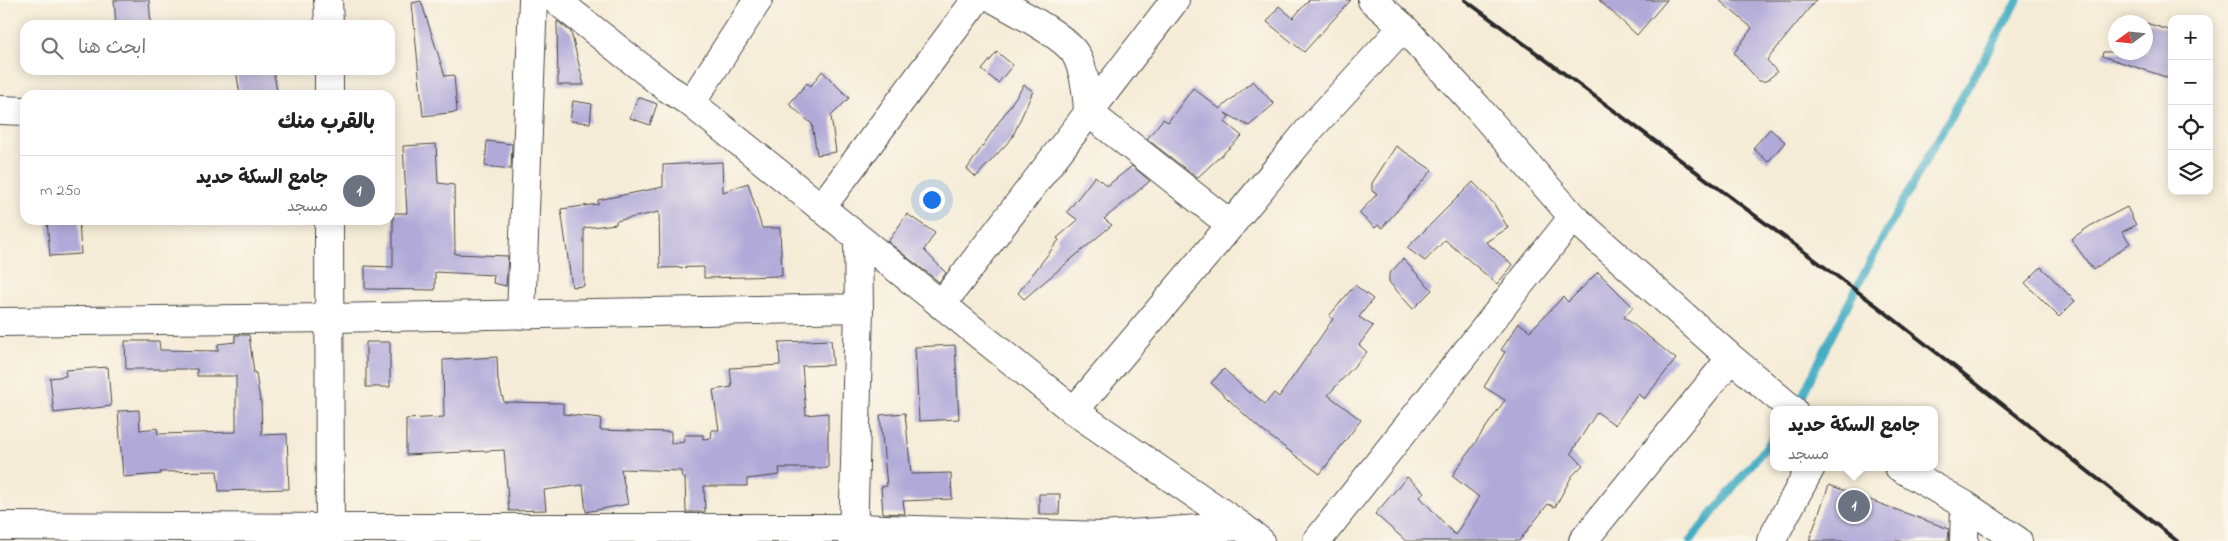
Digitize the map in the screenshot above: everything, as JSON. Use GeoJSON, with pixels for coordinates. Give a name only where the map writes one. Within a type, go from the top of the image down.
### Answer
{"type":"FeatureCollection","features":[{"type":"Feature","properties":{"kind":"street"},"geometry":{"type":"LineString","coordinates":[[328,0],[328,20]]}},
{"type":"Feature","properties":{"kind":"street"},"geometry":{"type":"LineString","coordinates":[[521,315],[533,0]]}},
{"type":"Feature","properties":{"kind":"street"},"geometry":{"type":"LineString","coordinates":[[556,0],[666,88],[691,103],[1074,411],[1251,533]]}},
{"type":"Feature","properties":{"kind":"street"},"geometry":{"type":"LineString","coordinates":[[691,103],[758,0]]}},
{"type":"Feature","properties":{"kind":"street"},"geometry":{"type":"LineString","coordinates":[[821,208],[976,0]]}},
{"type":"Feature","properties":{"kind":"street"},"geometry":{"type":"LineString","coordinates":[[996,0],[1057,37],[1075,53],[1086,86],[1088,112],[1231,225]]}},
{"type":"Feature","properties":{"kind":"street"},"geometry":{"type":"LineString","coordinates":[[941,305],[1174,0]]}},
{"type":"Feature","properties":{"kind":"street"},"geometry":{"type":"LineString","coordinates":[[1372,0],[1403,27],[1477,107],[1573,217],[1731,358],[1788,406]]}},
{"type":"Feature","properties":{"kind":"street"},"geometry":{"type":"LineString","coordinates":[[1074,411],[1308,131],[1403,27]]}},
{"type":"Feature","properties":{"kind":"street"},"geometry":{"type":"LineString","coordinates":[[329,75],[329,90]]}},
{"type":"Feature","properties":{"kind":"street"},"geometry":{"type":"LineString","coordinates":[[0,110],[20,111]]}},
{"type":"Feature","properties":{"kind":"street"},"geometry":{"type":"LineString","coordinates":[[1316,541],[1573,217]]}},
{"type":"Feature","properties":{"kind":"street"},"geometry":{"type":"LineString","coordinates":[[330,225],[330,535]]}},
{"type":"Feature","properties":{"kind":"street"},"geometry":{"type":"LineString","coordinates":[[854,534],[859,308],[858,238]]}},
{"type":"Feature","properties":{"kind":"street"},"geometry":{"type":"LineString","coordinates":[[0,322],[859,308]]}},
{"type":"Feature","properties":{"kind":"street"},"geometry":{"type":"LineString","coordinates":[[1583,541],[1731,358]]}},
{"type":"Feature","properties":{"kind":"street"},"geometry":{"type":"LineString","coordinates":[[1771,541],[1809,471]]}},
{"type":"Feature","properties":{"kind":"street"},"geometry":{"type":"LineString","coordinates":[[1906,471],[1965,505],[2018,541]]}},
{"type":"Feature","properties":{"kind":"street"},"geometry":{"type":"LineString","coordinates":[[1964,541],[1965,505]]}},
{"type":"Feature","properties":{"kind":"street"},"geometry":{"type":"LineString","coordinates":[[0,526],[330,535],[854,534],[1104,536],[1251,533]]}},
{"type":"Feature","properties":{"kind":"building"},"geometry":{"type":"Polygon","coordinates":[[[114,0],[149,0],[151,20],[116,20],[114,0]]]}},
{"type":"Feature","properties":{"kind":"building"},"geometry":{"type":"Polygon","coordinates":[[[1309,0],[1351,0],[1304,52],[1267,22],[1279,6],[1293,18],[1309,0]]]}},
{"type":"Feature","properties":{"kind":"building"},"geometry":{"type":"Polygon","coordinates":[[[1599,0],[1667,0],[1637,35],[1599,0]]]}},
{"type":"Feature","properties":{"kind":"building"},"geometry":{"type":"Polygon","coordinates":[[[1719,0],[1816,0],[1767,60],[1777,72],[1766,81],[1759,81],[1734,53],[1752,28],[1719,0]]]}},
{"type":"Feature","properties":{"kind":"building"},"geometry":{"type":"Polygon","coordinates":[[[421,1],[445,76],[454,75],[457,112],[423,116],[412,3],[421,1]]]}},
{"type":"Feature","properties":{"kind":"building"},"geometry":{"type":"Polygon","coordinates":[[[557,21],[571,32],[584,85],[558,85],[557,21]]]}},
{"type":"Feature","properties":{"kind":"building"},"geometry":{"type":"Polygon","coordinates":[[[2153,25],[2168,30],[2168,78],[2114,60],[2153,60],[2153,25]]]}},
{"type":"Feature","properties":{"kind":"building"},"geometry":{"type":"Polygon","coordinates":[[[997,52],[1013,65],[998,83],[982,70],[997,52]]]}},
{"type":"Feature","properties":{"kind":"building"},"geometry":{"type":"Polygon","coordinates":[[[2103,52],[2108,52],[2108,58],[2102,56],[2103,52]]]}},
{"type":"Feature","properties":{"kind":"building"},"geometry":{"type":"Polygon","coordinates":[[[822,71],[849,98],[831,116],[836,152],[817,155],[812,124],[789,104],[807,83],[811,86],[822,71]]]}},
{"type":"Feature","properties":{"kind":"building"},"geometry":{"type":"Polygon","coordinates":[[[237,75],[274,75],[277,90],[239,90],[237,75]]]}},
{"type":"Feature","properties":{"kind":"building"},"geometry":{"type":"Polygon","coordinates":[[[1253,81],[1274,104],[1249,126],[1225,113],[1229,116],[1225,122],[1242,136],[1197,178],[1147,139],[1163,119],[1168,122],[1193,88],[1220,109],[1253,81]]]}},
{"type":"Feature","properties":{"kind":"building"},"geometry":{"type":"Polygon","coordinates":[[[1024,85],[1033,91],[1012,138],[976,177],[967,169],[1024,85]]]}},
{"type":"Feature","properties":{"kind":"building"},"geometry":{"type":"Polygon","coordinates":[[[638,97],[657,104],[650,125],[630,118],[638,97]]]}},
{"type":"Feature","properties":{"kind":"building"},"geometry":{"type":"Polygon","coordinates":[[[573,101],[592,104],[590,123],[570,121],[573,101]]]}},
{"type":"Feature","properties":{"kind":"building"},"geometry":{"type":"Polygon","coordinates":[[[1770,129],[1785,142],[1768,162],[1753,148],[1770,129]]]}},
{"type":"Feature","properties":{"kind":"building"},"geometry":{"type":"Polygon","coordinates":[[[487,141],[512,144],[511,169],[485,166],[487,141]]]}},
{"type":"Feature","properties":{"kind":"building"},"geometry":{"type":"Polygon","coordinates":[[[436,144],[438,183],[454,185],[455,254],[508,256],[506,286],[493,283],[494,275],[435,272],[435,290],[365,289],[365,266],[393,267],[393,225],[395,225],[395,213],[407,213],[403,146],[436,144]]]}},
{"type":"Feature","properties":{"kind":"building"},"geometry":{"type":"Polygon","coordinates":[[[1396,146],[1432,170],[1382,228],[1378,225],[1375,228],[1359,213],[1377,194],[1372,191],[1372,183],[1396,146]]]}},
{"type":"Feature","properties":{"kind":"building"},"geometry":{"type":"Polygon","coordinates":[[[722,162],[723,192],[748,183],[762,228],[780,228],[782,276],[704,278],[704,267],[660,268],[659,212],[616,221],[616,224],[584,228],[584,286],[572,287],[561,209],[598,204],[598,200],[663,187],[663,165],[722,162]]]}},
{"type":"Feature","properties":{"kind":"building"},"geometry":{"type":"Polygon","coordinates":[[[1132,166],[1150,181],[1104,219],[1112,225],[1024,299],[1018,293],[1059,240],[1057,238],[1078,220],[1067,212],[1095,176],[1107,186],[1132,166]]]}},
{"type":"Feature","properties":{"kind":"building"},"geometry":{"type":"Polygon","coordinates":[[[1473,182],[1494,204],[1508,228],[1486,242],[1513,265],[1497,284],[1445,240],[1425,261],[1407,248],[1473,182]]]}},
{"type":"Feature","properties":{"kind":"building"},"geometry":{"type":"Polygon","coordinates":[[[2127,207],[2136,225],[2122,232],[2130,243],[2093,270],[2071,239],[2090,226],[2127,207]]]}},
{"type":"Feature","properties":{"kind":"building"},"geometry":{"type":"Polygon","coordinates":[[[907,214],[935,233],[924,250],[946,273],[939,282],[888,242],[907,214]]]}},
{"type":"Feature","properties":{"kind":"building"},"geometry":{"type":"Polygon","coordinates":[[[47,225],[79,225],[81,254],[50,256],[47,225]]]}},
{"type":"Feature","properties":{"kind":"building"},"geometry":{"type":"Polygon","coordinates":[[[1403,259],[1432,290],[1413,309],[1389,282],[1389,274],[1403,259]]]}},
{"type":"Feature","properties":{"kind":"building"},"geometry":{"type":"Polygon","coordinates":[[[2041,267],[2075,301],[2059,317],[2025,283],[2041,267]]]}},
{"type":"Feature","properties":{"kind":"building"},"geometry":{"type":"Polygon","coordinates":[[[1598,272],[1633,307],[1624,317],[1676,359],[1644,399],[1638,394],[1615,425],[1597,412],[1571,453],[1583,465],[1572,476],[1555,507],[1548,504],[1519,541],[1406,541],[1375,514],[1407,477],[1424,492],[1420,497],[1455,535],[1479,497],[1452,476],[1505,400],[1484,387],[1505,352],[1501,350],[1519,323],[1530,331],[1563,297],[1568,302],[1598,272]]]}},
{"type":"Feature","properties":{"kind":"building"},"geometry":{"type":"Polygon","coordinates":[[[1355,285],[1373,299],[1359,317],[1373,326],[1359,345],[1367,352],[1328,395],[1361,420],[1320,474],[1259,428],[1211,383],[1224,369],[1249,393],[1251,392],[1265,404],[1274,393],[1279,397],[1333,319],[1329,316],[1355,285]]]}},
{"type":"Feature","properties":{"kind":"building"},"geometry":{"type":"Polygon","coordinates":[[[235,335],[249,335],[254,373],[256,373],[261,401],[262,435],[287,434],[289,489],[219,491],[217,471],[160,472],[161,474],[123,477],[118,411],[139,410],[140,430],[157,428],[158,434],[236,432],[236,376],[197,376],[197,369],[126,369],[125,341],[159,341],[160,350],[218,351],[218,344],[235,342],[235,335]]]}},
{"type":"Feature","properties":{"kind":"building"},"geometry":{"type":"Polygon","coordinates":[[[831,340],[833,365],[802,366],[806,415],[828,413],[828,468],[779,468],[780,475],[747,479],[747,486],[704,486],[705,512],[686,512],[685,478],[682,478],[681,471],[621,469],[628,504],[586,512],[583,485],[544,490],[546,510],[509,511],[504,450],[406,455],[406,419],[444,417],[443,360],[497,357],[498,381],[504,402],[563,403],[563,414],[601,418],[600,430],[671,432],[671,444],[684,442],[684,435],[703,435],[703,439],[711,438],[712,430],[719,430],[713,390],[732,387],[730,368],[780,365],[779,342],[831,340]]]}},
{"type":"Feature","properties":{"kind":"building"},"geometry":{"type":"Polygon","coordinates":[[[366,342],[390,342],[390,387],[366,387],[366,342]]]}},
{"type":"Feature","properties":{"kind":"building"},"geometry":{"type":"Polygon","coordinates":[[[955,345],[959,419],[919,421],[915,347],[955,345]]]}},
{"type":"Feature","properties":{"kind":"building"},"geometry":{"type":"Polygon","coordinates":[[[108,367],[111,406],[54,413],[50,378],[66,376],[65,370],[108,367]]]}},
{"type":"Feature","properties":{"kind":"building"},"geometry":{"type":"Polygon","coordinates":[[[905,413],[911,474],[951,473],[952,499],[903,501],[905,514],[883,513],[881,487],[887,486],[880,415],[905,413]]]}},
{"type":"Feature","properties":{"kind":"building"},"geometry":{"type":"Polygon","coordinates":[[[1829,485],[1949,529],[1948,541],[1809,541],[1829,485]]]}},
{"type":"Feature","properties":{"kind":"building"},"geometry":{"type":"Polygon","coordinates":[[[1039,494],[1060,494],[1059,514],[1039,514],[1039,494]]]}},
{"type":"Feature","properties":{"kind":"waterway"},"geometry":{"type":"LineString","coordinates":[[1797,406],[1876,252],[2018,0]]}},
{"type":"Feature","properties":{"kind":"waterway"},"geometry":{"type":"LineString","coordinates":[[1690,541],[1770,442]]}},
{"type":"Feature","properties":{"kind":"railway"},"geometry":{"type":"LineString","coordinates":[[1465,0],[1877,306],[2177,541]]}},
{"type":"Feature","properties":{"kind":"place","name":"جامع السكة حديد"},"geometry":{"type":"Point","coordinates":[1854,506]}}]}
